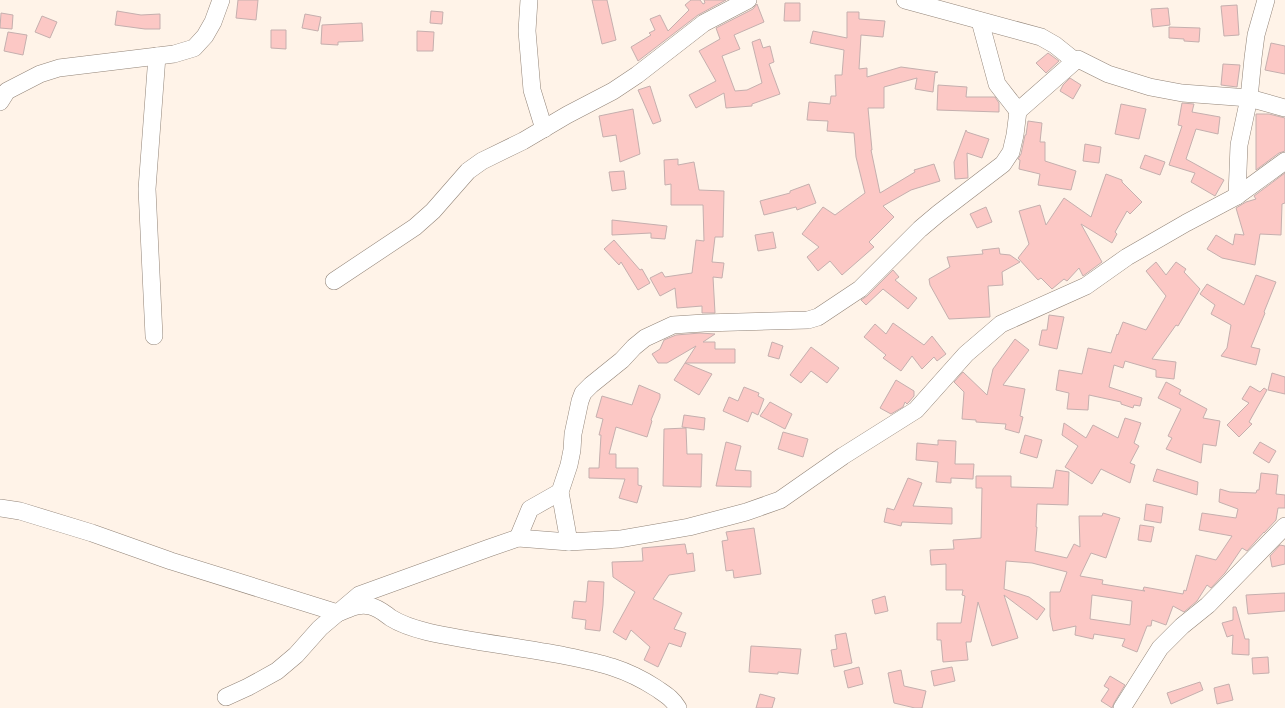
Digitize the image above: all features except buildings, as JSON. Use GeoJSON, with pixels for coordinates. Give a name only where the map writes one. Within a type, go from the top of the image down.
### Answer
{"type":"FeatureCollection","features":[{"type":"Feature","properties":{"kind":"street"},"geometry":{"type":"LineString","coordinates":[[0,102],[7,91],[40,74],[58,68],[174,54],[194,48],[205,36],[213,22],[221,0]]}},
{"type":"Feature","properties":{"kind":"street"},"geometry":{"type":"LineString","coordinates":[[529,0],[527,31],[532,90],[544,129]]}},
{"type":"Feature","properties":{"kind":"street"},"geometry":{"type":"LineString","coordinates":[[334,281],[415,226],[433,211],[468,171],[477,164],[523,141],[613,91],[637,75],[704,23],[748,0]]}},
{"type":"Feature","properties":{"kind":"street"},"geometry":{"type":"LineString","coordinates":[[905,0],[1041,37],[1056,44],[1074,61]]}},
{"type":"Feature","properties":{"kind":"street"},"geometry":{"type":"LineString","coordinates":[[1237,196],[1239,145],[1249,98],[1252,58],[1256,35],[1266,0]]}},
{"type":"Feature","properties":{"kind":"street"},"geometry":{"type":"LineString","coordinates":[[980,21],[997,84],[1018,112]]}},
{"type":"Feature","properties":{"kind":"street"},"geometry":{"type":"LineString","coordinates":[[154,336],[147,189],[157,56]]}},
{"type":"Feature","properties":{"kind":"street"},"geometry":{"type":"LineString","coordinates":[[569,542],[560,492],[569,465],[573,434],[583,393],[645,338],[673,325],[808,320],[827,312],[860,289],[939,212],[1003,164],[1011,152],[1018,112],[1074,61],[1078,59],[1108,74],[1150,87],[1182,93],[1249,98],[1285,108]]}},
{"type":"Feature","properties":{"kind":"street"},"geometry":{"type":"LineString","coordinates":[[226,698],[276,671],[296,655],[320,628],[359,595],[518,538],[569,542],[620,539],[689,526],[746,512],[780,500],[843,456],[916,410],[966,354],[1001,324],[1086,286],[1127,257],[1237,196],[1285,160]]}},
{"type":"Feature","properties":{"kind":"street"},"geometry":{"type":"LineString","coordinates":[[518,538],[530,509],[560,492]]}},
{"type":"Feature","properties":{"kind":"street"},"geometry":{"type":"LineString","coordinates":[[0,508],[20,511],[78,528],[172,561],[338,613],[356,606],[370,606],[381,610],[392,618],[406,625],[427,632],[546,652],[593,661],[618,668],[639,677],[673,699],[678,708]]}},
{"type":"Feature","properties":{"kind":"street"},"geometry":{"type":"LineString","coordinates":[[1122,708],[1160,648],[1182,626],[1208,605],[1285,526]]}}]}
